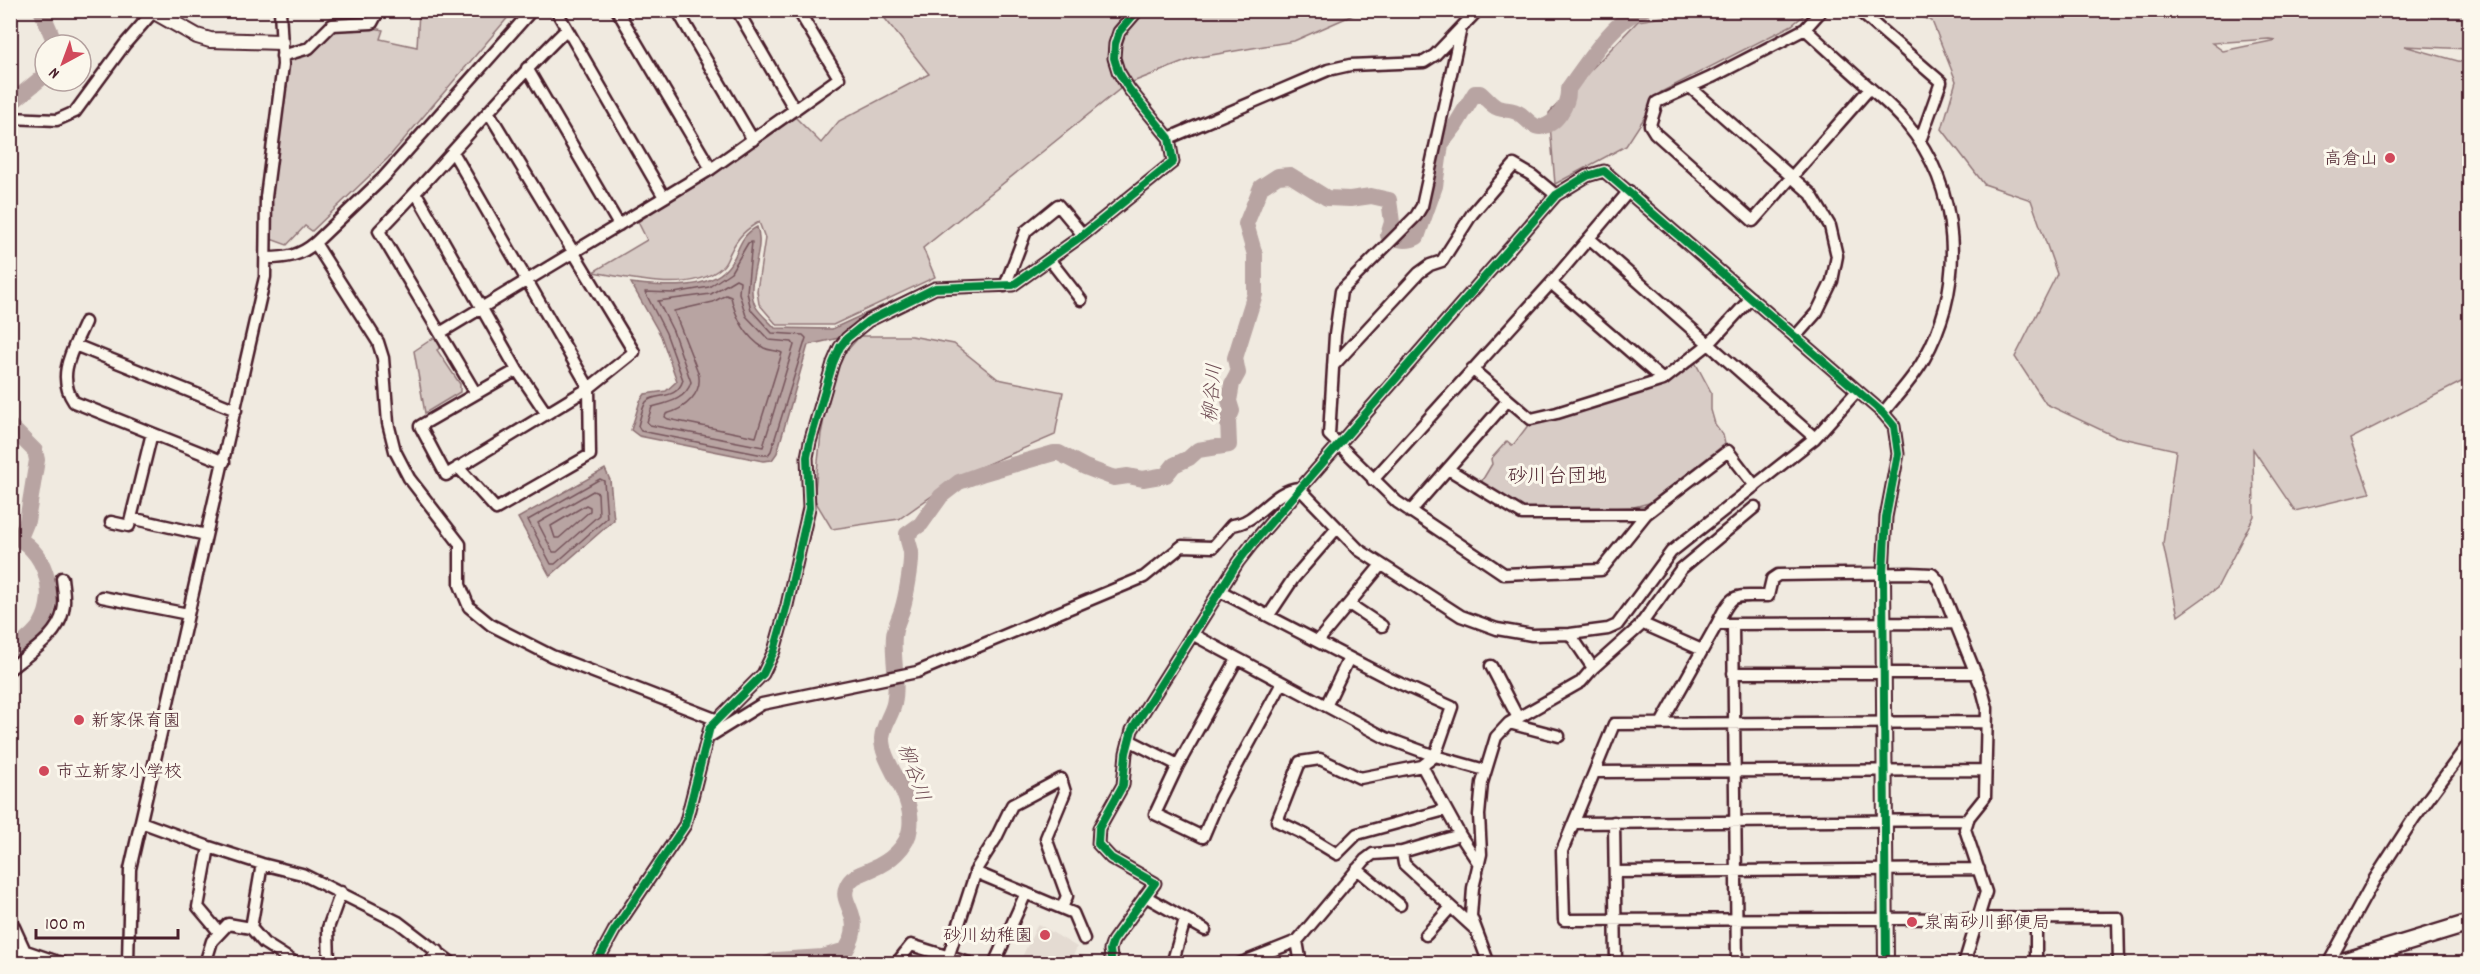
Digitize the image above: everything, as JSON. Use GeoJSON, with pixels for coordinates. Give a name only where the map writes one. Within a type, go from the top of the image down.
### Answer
{"type":"FeatureCollection","features":[{"type":"Feature","properties":{"kind":"main road"},"geometry":{"type":"LineString","coordinates":[[2336,963],[2469,923]]}},
{"type":"Feature","properties":{"kind":"street"},"geometry":{"type":"LineString","coordinates":[[128,963],[130,878],[141,822],[265,278],[266,197],[282,49],[280,10]]}},
{"type":"Feature","properties":{"kind":"street"},"geometry":{"type":"LineString","coordinates":[[10,118],[57,120],[75,112],[152,11],[196,36],[210,40],[282,49],[294,54],[309,48],[332,25],[372,24],[379,10]]}},
{"type":"Feature","properties":{"kind":"street"},"geometry":{"type":"LineString","coordinates":[[267,258],[287,258],[304,252],[315,243],[382,178],[532,10]]}},
{"type":"Feature","properties":{"kind":"street"},"geometry":{"type":"LineString","coordinates":[[556,10],[664,197]]}},
{"type":"Feature","properties":{"kind":"street"},"geometry":{"type":"LineString","coordinates":[[617,10],[711,169]]}},
{"type":"Feature","properties":{"kind":"street"},"geometry":{"type":"LineString","coordinates":[[677,10],[753,140]]}},
{"type":"Feature","properties":{"kind":"street"},"geometry":{"type":"LineString","coordinates":[[737,10],[795,110]]}},
{"type":"Feature","properties":{"kind":"street"},"geometry":{"type":"LineString","coordinates":[[440,333],[481,306],[711,169],[839,78],[798,10]]}},
{"type":"Feature","properties":{"kind":"street"},"geometry":{"type":"LineString","coordinates":[[596,963],[614,931],[680,835],[688,814],[707,738],[715,719],[763,674],[774,651],[809,508],[807,457],[810,442],[833,363],[840,347],[855,330],[868,321],[935,288],[1013,285],[1083,235],[1173,162],[1169,138],[1129,89],[1118,71],[1114,58],[1119,32],[1138,10]]}},
{"type":"Feature","properties":{"kind":"street"},"geometry":{"type":"LineString","coordinates":[[1169,138],[1328,70],[1350,65],[1424,62],[1435,55],[1478,10]]}},
{"type":"Feature","properties":{"kind":"street"},"geometry":{"type":"LineString","coordinates":[[1822,10],[1805,29],[1656,102],[1650,125],[1655,133],[1753,221],[1870,88]]}},
{"type":"Feature","properties":{"kind":"street"},"geometry":{"type":"LineString","coordinates":[[1858,10],[1941,82],[1920,141]]}},
{"type":"Feature","properties":{"kind":"street"},"geometry":{"type":"LineString","coordinates":[[1461,28],[1422,206],[1416,216],[1341,291],[1338,302],[1329,408],[1329,435],[1373,480],[1410,512],[1504,574],[1601,570],[1646,514],[1728,451],[1755,486]]}},
{"type":"Feature","properties":{"kind":"street"},"geometry":{"type":"LineString","coordinates":[[475,392],[379,231],[489,113],[527,68],[567,29]]}},
{"type":"Feature","properties":{"kind":"street"},"geometry":{"type":"LineString","coordinates":[[1805,29],[1905,122],[1929,155],[1946,199],[1952,230],[1951,281],[1944,310],[1924,360],[1883,413]]}},
{"type":"Feature","properties":{"kind":"street"},"geometry":{"type":"LineString","coordinates":[[527,68],[619,225]]}},
{"type":"Feature","properties":{"kind":"street"},"geometry":{"type":"LineString","coordinates":[[1690,87],[1811,194],[1824,214],[1834,237],[1837,256],[1832,281],[1817,312],[1795,337]]}},
{"type":"Feature","properties":{"kind":"street"},"geometry":{"type":"LineString","coordinates":[[489,113],[634,352],[590,388],[446,475],[420,426],[475,392],[517,370]]}},
{"type":"Feature","properties":{"kind":"street"},"geometry":{"type":"LineString","coordinates":[[453,152],[590,388],[590,455],[496,509],[458,467]]}},
{"type":"Feature","properties":{"kind":"street"},"geometry":{"type":"LineString","coordinates":[[1333,366],[1419,273],[1430,265],[1442,261],[1472,214],[1514,165],[1533,176],[1556,195]]}},
{"type":"Feature","properties":{"kind":"street"},"geometry":{"type":"LineString","coordinates":[[1112,963],[1110,950],[1113,941],[1155,883],[1111,858],[1102,850],[1097,837],[1104,817],[1123,784],[1126,753],[1132,730],[1152,697],[1252,544],[1299,488],[1556,195],[1587,176],[1604,171],[1883,413],[1894,426],[1898,454],[1886,517],[1883,573],[1886,963]]}},
{"type":"Feature","properties":{"kind":"street"},"geometry":{"type":"LineString","coordinates":[[1373,480],[1551,283],[1629,191]]}},
{"type":"Feature","properties":{"kind":"street"},"geometry":{"type":"LineString","coordinates":[[416,193],[517,370],[546,413]]}},
{"type":"Feature","properties":{"kind":"street"},"geometry":{"type":"LineString","coordinates":[[1005,286],[1026,231],[1058,205],[1083,235]]}},
{"type":"Feature","properties":{"kind":"street"},"geometry":{"type":"LineString","coordinates":[[1589,238],[1815,438]]}},
{"type":"Feature","properties":{"kind":"street"},"geometry":{"type":"LineString","coordinates":[[315,243],[378,342],[383,358],[388,423],[395,451],[409,478],[460,544],[460,585],[469,607],[491,625],[552,656],[715,719]]}},
{"type":"Feature","properties":{"kind":"street"},"geometry":{"type":"LineString","coordinates":[[1049,259],[1081,300]]}},
{"type":"Feature","properties":{"kind":"street"},"geometry":{"type":"LineString","coordinates":[[1551,283],[1663,380]]}},
{"type":"Feature","properties":{"kind":"street"},"geometry":{"type":"LineString","coordinates":[[1472,369],[1532,419],[1557,414],[1663,380],[1710,343],[1751,298]]}},
{"type":"Feature","properties":{"kind":"street"},"geometry":{"type":"LineString","coordinates":[[85,322],[65,368],[67,392],[74,402],[224,462]]}},
{"type":"Feature","properties":{"kind":"street"},"geometry":{"type":"LineString","coordinates":[[75,345],[236,410]]}},
{"type":"Feature","properties":{"kind":"street"},"geometry":{"type":"LineString","coordinates":[[1299,488],[1359,550],[1461,616],[1497,629],[1532,635],[1570,634],[1608,629],[1617,625],[1671,552],[1815,438],[1857,391]]}},
{"type":"Feature","properties":{"kind":"street"},"geometry":{"type":"LineString","coordinates":[[1410,512],[1508,400]]}},
{"type":"Feature","properties":{"kind":"street"},"geometry":{"type":"LineString","coordinates":[[111,522],[129,526],[152,433]]}},
{"type":"Feature","properties":{"kind":"street"},"geometry":{"type":"LineString","coordinates":[[1448,469],[1522,514],[1646,514]]}},
{"type":"Feature","properties":{"kind":"street"},"geometry":{"type":"LineString","coordinates":[[707,738],[762,704],[916,672],[1144,577],[1182,546],[1213,546],[1232,525],[1242,524],[1288,489],[1299,488]]}},
{"type":"Feature","properties":{"kind":"street"},"geometry":{"type":"LineString","coordinates":[[1489,963],[1472,916],[1473,888],[1482,842],[1479,815],[1485,770],[1496,737],[1513,720],[1581,682],[1641,623],[1681,569],[1755,507]]}},
{"type":"Feature","properties":{"kind":"street"},"geometry":{"type":"LineString","coordinates":[[131,518],[206,535]]}},
{"type":"Feature","properties":{"kind":"street"},"geometry":{"type":"LineString","coordinates":[[1269,615],[1293,579],[1337,528]]}},
{"type":"Feature","properties":{"kind":"street"},"geometry":{"type":"LineString","coordinates":[[1318,641],[1381,565]]}},
{"type":"Feature","properties":{"kind":"street"},"geometry":{"type":"LineString","coordinates":[[1662,722],[1728,601],[1734,597],[1768,596],[1772,579],[1778,575],[1932,574],[1938,580],[1976,673],[1987,708],[1985,797],[1968,820],[1965,829],[1986,892],[1964,963]]}},
{"type":"Feature","properties":{"kind":"street"},"geometry":{"type":"LineString","coordinates":[[10,669],[44,641],[58,625],[63,612],[62,578]]}},
{"type":"Feature","properties":{"kind":"street"},"geometry":{"type":"LineString","coordinates":[[1220,591],[1349,658],[1452,707],[1435,756],[1422,766],[1360,778],[1320,759],[1300,762],[1277,821],[1304,834],[1336,854],[1357,834],[1445,810]]}},
{"type":"Feature","properties":{"kind":"street"},"geometry":{"type":"LineString","coordinates":[[102,597],[188,614]]}},
{"type":"Feature","properties":{"kind":"street"},"geometry":{"type":"LineString","coordinates":[[1349,604],[1382,626]]}},
{"type":"Feature","properties":{"kind":"street"},"geometry":{"type":"LineString","coordinates":[[1641,623],[1702,651]]}},
{"type":"Feature","properties":{"kind":"street"},"geometry":{"type":"LineString","coordinates":[[1717,624],[1955,623]]}},
{"type":"Feature","properties":{"kind":"street"},"geometry":{"type":"LineString","coordinates":[[1733,625],[1737,963]]}},
{"type":"Feature","properties":{"kind":"street"},"geometry":{"type":"LineString","coordinates":[[1192,634],[1386,738],[1435,756],[1485,770]]}},
{"type":"Feature","properties":{"kind":"street"},"geometry":{"type":"LineString","coordinates":[[1570,634],[1593,668]]}},
{"type":"Feature","properties":{"kind":"street"},"geometry":{"type":"LineString","coordinates":[[1326,706],[1349,658]]}},
{"type":"Feature","properties":{"kind":"street"},"geometry":{"type":"LineString","coordinates":[[1238,659],[1178,765],[1155,814],[1203,837],[1220,797],[1282,683]]}},
{"type":"Feature","properties":{"kind":"street"},"geometry":{"type":"LineString","coordinates":[[1491,666],[1513,720],[1559,736]]}},
{"type":"Feature","properties":{"kind":"street"},"geometry":{"type":"LineString","coordinates":[[1733,673],[1976,673]]}},
{"type":"Feature","properties":{"kind":"street"},"geometry":{"type":"LineString","coordinates":[[1985,722],[1614,724],[1562,851],[1564,920],[2118,918],[2119,963]]}},
{"type":"Feature","properties":{"kind":"street"},"geometry":{"type":"LineString","coordinates":[[1129,740],[1178,765]]}},
{"type":"Feature","properties":{"kind":"street"},"geometry":{"type":"LineString","coordinates":[[2328,963],[2380,871],[2414,818],[2469,742]]}},
{"type":"Feature","properties":{"kind":"street"},"geometry":{"type":"LineString","coordinates":[[1422,766],[1445,810],[1479,864]]}},
{"type":"Feature","properties":{"kind":"street"},"geometry":{"type":"LineString","coordinates":[[1595,772],[1985,770]]}},
{"type":"Feature","properties":{"kind":"street"},"geometry":{"type":"LineString","coordinates":[[947,960],[975,872],[996,838],[1012,805],[1061,779],[1065,792],[1046,838],[1067,896],[1062,908]]}},
{"type":"Feature","properties":{"kind":"street"},"geometry":{"type":"LineString","coordinates":[[1574,823],[1968,820]]}},
{"type":"Feature","properties":{"kind":"street"},"geometry":{"type":"LineString","coordinates":[[141,822],[209,847],[302,874],[398,921],[453,963]]}},
{"type":"Feature","properties":{"kind":"street"},"geometry":{"type":"LineString","coordinates":[[1614,822],[1616,963]]}},
{"type":"Feature","properties":{"kind":"street"},"geometry":{"type":"LineString","coordinates":[[1239,963],[1265,959],[1297,941],[1357,869],[1373,854],[1402,852],[1460,835]]}},
{"type":"Feature","properties":{"kind":"street"},"geometry":{"type":"LineString","coordinates":[[209,847],[198,907],[219,932]]}},
{"type":"Feature","properties":{"kind":"street"},"geometry":{"type":"LineString","coordinates":[[1402,852],[1404,864],[1478,932]]}},
{"type":"Feature","properties":{"kind":"street"},"geometry":{"type":"LineString","coordinates":[[251,928],[262,864]]}},
{"type":"Feature","properties":{"kind":"street"},"geometry":{"type":"LineString","coordinates":[[1357,869],[1400,905]]}},
{"type":"Feature","properties":{"kind":"street"},"geometry":{"type":"LineString","coordinates":[[1615,872],[1979,869]]}},
{"type":"Feature","properties":{"kind":"street"},"geometry":{"type":"LineString","coordinates":[[975,872],[1073,913],[1084,939]]}},
{"type":"Feature","properties":{"kind":"street"},"geometry":{"type":"LineString","coordinates":[[330,963],[328,928],[341,892]]}},
{"type":"Feature","properties":{"kind":"street"},"geometry":{"type":"LineString","coordinates":[[994,963],[1026,893]]}},
{"type":"Feature","properties":{"kind":"street"},"geometry":{"type":"LineString","coordinates":[[1145,896],[1205,930]]}},
{"type":"Feature","properties":{"kind":"street"},"geometry":{"type":"LineString","coordinates":[[1426,935],[1451,907]]}},
{"type":"Feature","properties":{"kind":"street"},"geometry":{"type":"LineString","coordinates":[[10,918],[32,963]]}},
{"type":"Feature","properties":{"kind":"street"},"geometry":{"type":"LineString","coordinates":[[2036,918],[2036,963]]}},
{"type":"Feature","properties":{"kind":"street"},"geometry":{"type":"LineString","coordinates":[[1172,963],[1185,920]]}},
{"type":"Feature","properties":{"kind":"street"},"geometry":{"type":"LineString","coordinates":[[205,963],[213,941],[228,924],[251,928],[264,943],[297,963]]}},
{"type":"Feature","properties":{"kind":"street"},"geometry":{"type":"LineString","coordinates":[[1297,941],[1301,963]]}},
{"type":"Feature","properties":{"kind":"street"},"geometry":{"type":"LineString","coordinates":[[896,963],[911,945],[947,960],[972,963]]}},
{"type":"Feature","properties":{"kind":"street"},"geometry":{"type":"LineString","coordinates":[[10,958],[26,951],[64,963]]}},
{"type":"Feature","properties":{"kind":"street"},"geometry":{"type":"LineString","coordinates":[[428,963],[438,951]]}},
{"type":"Feature","properties":{"kind":"shaded area"},"geometry":{"type":"Polygon","coordinates":[[[419,11],[507,11],[510,15],[388,158],[312,231],[305,226],[287,245],[268,238],[272,180],[287,61],[314,52],[333,28],[366,26],[383,30],[380,39],[417,47],[419,11]]]}},
{"type":"Feature","properties":{"kind":"shaded area"},"geometry":{"type":"Polygon","coordinates":[[[879,11],[1362,11],[1294,41],[1194,58],[1125,85],[923,248],[935,277],[833,325],[777,325],[759,304],[757,291],[765,238],[759,222],[740,238],[725,264],[709,276],[694,280],[660,282],[593,272],[647,240],[638,222],[795,117],[821,143],[839,121],[929,74],[879,11]]]}},
{"type":"Feature","properties":{"kind":"shaded area"},"geometry":{"type":"Polygon","coordinates":[[[1676,11],[1809,11],[1792,25],[1661,92],[1626,146],[1555,184],[1549,113],[1638,21],[1663,17],[1676,11]]]}},
{"type":"Feature","properties":{"kind":"shaded area"},"geometry":{"type":"Polygon","coordinates":[[[1907,11],[2469,11],[2469,49],[2404,46],[2469,64],[2469,378],[2350,439],[2370,493],[2295,511],[2253,449],[2254,516],[2217,588],[2178,616],[2163,544],[2176,450],[2114,436],[2046,404],[2015,357],[2057,274],[2031,200],[1984,184],[1942,129],[1956,81],[1932,21],[1907,11]],[[2269,39],[2212,43],[2223,51],[2276,40],[2269,39]]]}},
{"type":"Feature","properties":{"kind":"shaded area"},"geometry":{"type":"Polygon","coordinates":[[[860,336],[911,336],[954,344],[998,379],[1063,392],[1055,435],[962,475],[899,519],[832,529],[814,499],[821,434],[835,364],[860,336]]]}},
{"type":"Feature","properties":{"kind":"shaded area"},"geometry":{"type":"Polygon","coordinates":[[[435,337],[441,347],[437,350],[460,384],[460,392],[425,413],[414,351],[435,337]]]}},
{"type":"Feature","properties":{"kind":"shaded area"},"geometry":{"type":"Polygon","coordinates":[[[1695,362],[1711,392],[1711,410],[1725,444],[1649,503],[1634,507],[1523,512],[1480,484],[1492,464],[1491,459],[1507,441],[1514,444],[1529,424],[1561,417],[1663,386],[1695,362]]]}},
{"type":"Feature","properties":{"kind":"shaded area","name":"砂川幼稚園"},"geometry":{"type":"Polygon","coordinates":[[[1038,924],[1077,947],[1070,963],[1019,963],[1038,924]]]}},
{"type":"Feature","properties":{"kind":"water"},"geometry":{"type":"Polygon","coordinates":[[[757,227],[759,247],[753,278],[753,298],[758,310],[775,328],[832,329],[923,287],[925,291],[848,328],[839,338],[808,345],[777,453],[772,460],[763,461],[639,436],[631,430],[640,401],[645,394],[666,391],[677,381],[661,336],[631,283],[681,286],[707,281],[718,276],[727,268],[742,241],[757,227]]]}},
{"type":"Feature","properties":{"kind":"water"},"geometry":{"type":"Polygon","coordinates":[[[605,469],[610,480],[614,520],[550,576],[518,518],[605,469]]]}},
{"type":"Feature","properties":{"kind":"waterway"},"geometry":{"type":"LineString","coordinates":[[41,10],[51,33]]}},
{"type":"Feature","properties":{"kind":"waterway","name":"柳谷川"},"geometry":{"type":"LineString","coordinates":[[767,964],[776,960],[823,957],[846,950],[854,928],[845,893],[849,882],[854,877],[891,858],[906,841],[910,828],[908,803],[887,758],[882,738],[893,708],[896,678],[894,636],[911,565],[907,534],[921,524],[941,496],[959,482],[1054,453],[1059,453],[1085,467],[1114,478],[1128,476],[1143,479],[1166,475],[1174,465],[1189,458],[1198,450],[1229,445],[1228,420],[1232,411],[1229,401],[1232,384],[1238,373],[1235,358],[1255,294],[1255,255],[1246,224],[1261,187],[1278,176],[1290,175],[1327,198],[1350,199],[1371,196],[1389,200],[1392,222],[1388,235],[1403,240],[1417,237],[1435,186],[1441,144],[1475,93],[1480,93],[1498,108],[1517,112],[1534,126],[1546,126],[1560,113],[1564,107],[1568,89],[1611,32],[1621,22],[1643,10]]}},
{"type":"Feature","properties":{"kind":"waterway"},"geometry":{"type":"LineString","coordinates":[[10,104],[33,85]]}},
{"type":"Feature","properties":{"kind":"waterway"},"geometry":{"type":"LineString","coordinates":[[10,426],[35,451],[37,460],[27,521],[20,538]]}},
{"type":"Feature","properties":{"kind":"waterway"},"geometry":{"type":"LineString","coordinates":[[10,535],[22,541],[40,561],[45,573],[49,599],[41,624],[27,640],[10,653]]}},
{"type":"Feature","properties":{"kind":"waterway"},"geometry":{"type":"LineString","coordinates":[[10,938],[19,964]]}},
{"type":"Feature","properties":{"kind":"cycle path"},"geometry":{"type":"LineString","coordinates":[[596,964],[614,931],[685,825],[710,727],[763,674],[774,651],[809,508],[807,457],[810,442],[833,363],[840,347],[847,338],[868,321],[935,288],[1013,285],[1083,235],[1173,162],[1169,138],[1129,89],[1118,71],[1114,58],[1119,32],[1138,10]]}},
{"type":"Feature","properties":{"kind":"cycle path"},"geometry":{"type":"LineString","coordinates":[[1112,964],[1110,950],[1113,941],[1155,883],[1111,858],[1098,844],[1099,828],[1123,785],[1126,753],[1132,730],[1238,562],[1252,544],[1556,195],[1587,176],[1604,171],[1883,413],[1894,426],[1898,454],[1886,517],[1883,573],[1886,964]]}},
{"type":"Feature","properties":{"kind":"place","name":"高倉山"},"geometry":{"type":"Point","coordinates":[2390,158]}},
{"type":"Feature","properties":{"kind":"place","name":"新家保育園"},"geometry":{"type":"Point","coordinates":[79,720]}},
{"type":"Feature","properties":{"kind":"place","name":"市立新家小学校"},"geometry":{"type":"Point","coordinates":[44,771]}},
{"type":"Feature","properties":{"kind":"place","name":"泉南砂川郵便局"},"geometry":{"type":"Point","coordinates":[1912,922]}},
{"type":"Feature","properties":{"kind":"place","name":"砂川幼稚園"},"geometry":{"type":"Point","coordinates":[1045,935]}},
{"type":"Feature","properties":{"kind":"district","name":"砂川台団地"},"geometry":{"type":"Point","coordinates":[1557,475]}}]}
